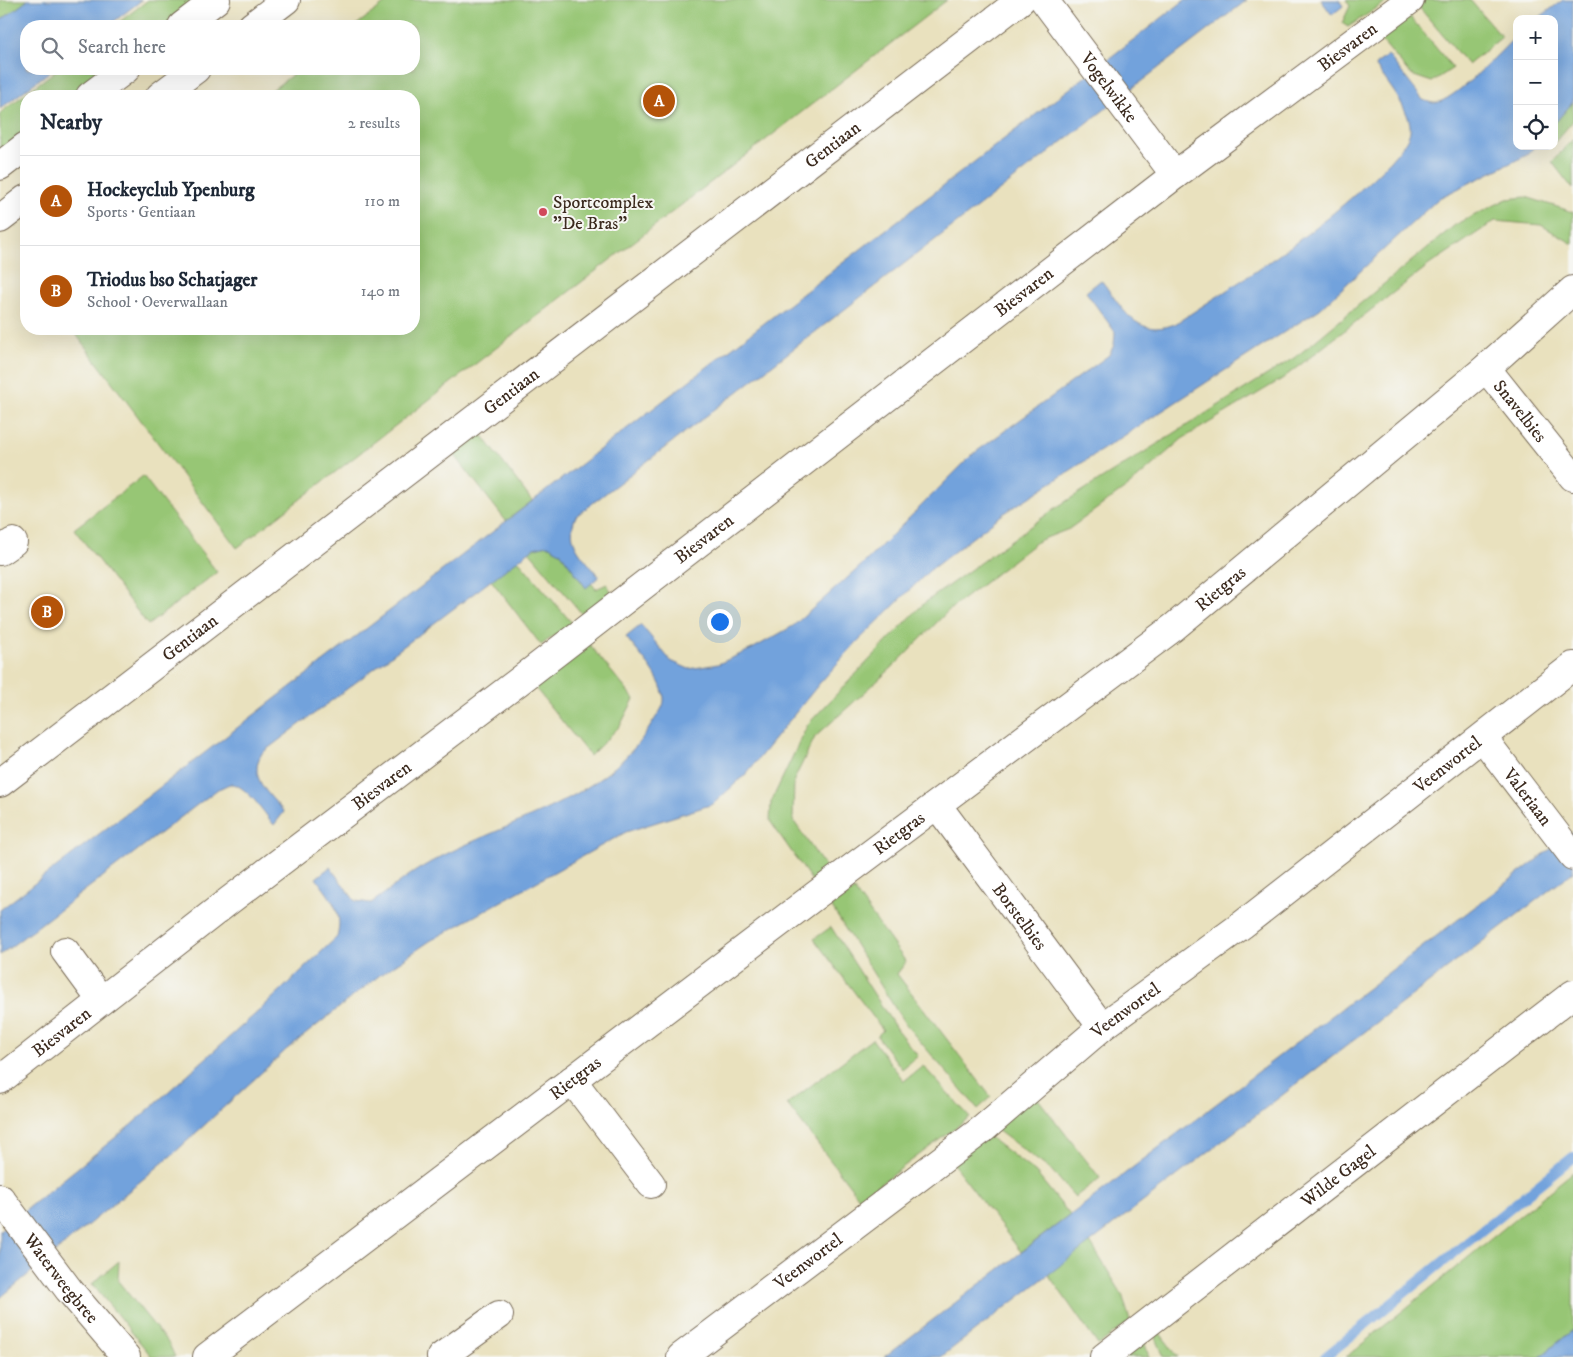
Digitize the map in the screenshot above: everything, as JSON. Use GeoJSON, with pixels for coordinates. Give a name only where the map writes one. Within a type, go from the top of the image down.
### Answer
{"type":"FeatureCollection","features":[{"type":"Feature","properties":{"kind":"street"},"geometry":{"type":"LineString","coordinates":[[190,20],[216,0]]}},
{"type":"Feature","properties":{"kind":"street"},"geometry":{"type":"LineString","coordinates":[[260,20],[286,0]]}},
{"type":"Feature","properties":{"kind":"street","name":"Gentiaan"},"geometry":{"type":"LineString","coordinates":[[0,783],[1021,0]]}},
{"type":"Feature","properties":{"kind":"street","name":"Vogelwikke"},"geometry":{"type":"LineString","coordinates":[[1044,0],[1175,175]]}},
{"type":"Feature","properties":{"kind":"street","name":"Biesvaren"},"geometry":{"type":"LineString","coordinates":[[0,1080],[101,1000],[1175,175],[1410,0]]}},
{"type":"Feature","properties":{"kind":"street"},"geometry":{"type":"LineString","coordinates":[[98,90],[118,75]]}},
{"type":"Feature","properties":{"kind":"street"},"geometry":{"type":"LineString","coordinates":[[168,90],[188,75]]}},
{"type":"Feature","properties":{"kind":"street"},"geometry":{"type":"LineString","coordinates":[[0,166],[20,151]]}},
{"type":"Feature","properties":{"kind":"street"},"geometry":{"type":"LineString","coordinates":[[0,219],[20,204]]}},
{"type":"Feature","properties":{"kind":"street","name":"Rietgras"},"geometry":{"type":"LineString","coordinates":[[207,1357],[1174,627],[1486,368],[1573,290]]}},
{"type":"Feature","properties":{"kind":"street","name":"Snavelbies"},"geometry":{"type":"LineString","coordinates":[[1486,368],[1573,477]]}},
{"type":"Feature","properties":{"kind":"street","name":"Veenwortel"},"geometry":{"type":"LineString","coordinates":[[681,1357],[984,1128],[1102,1027],[1242,925],[1573,666]]}},
{"type":"Feature","properties":{"kind":"street","name":"Valeriaan"},"geometry":{"type":"LineString","coordinates":[[1483,738],[1573,856]]}},
{"type":"Feature","properties":{"kind":"street","name":"Borstelbies"},"geometry":{"type":"LineString","coordinates":[[937,806],[1102,1027]]}},
{"type":"Feature","properties":{"kind":"street"},"geometry":{"type":"LineString","coordinates":[[65,952],[101,1000]]}},
{"type":"Feature","properties":{"kind":"street","name":"Wilde Gagel"},"geometry":{"type":"LineString","coordinates":[[1104,1357],[1573,994]]}},
{"type":"Feature","properties":{"kind":"street"},"geometry":{"type":"LineString","coordinates":[[572,1080],[652,1184]]}},
{"type":"Feature","properties":{"kind":"street","name":"Waterweegbree"},"geometry":{"type":"LineString","coordinates":[[0,1198],[69,1290],[126,1357]]}},
{"type":"Feature","properties":{"kind":"street"},"geometry":{"type":"LineString","coordinates":[[441,1357],[499,1315]]}},
{"type":"Feature","properties":{"kind":"green space"},"geometry":{"type":"Polygon","coordinates":[[[0,0],[28,0],[0,21],[0,0]]]}},
{"type":"Feature","properties":{"kind":"green space"},"geometry":{"type":"Polygon","coordinates":[[[148,0],[200,0],[174,20],[122,20],[148,0]]]}},
{"type":"Feature","properties":{"kind":"green space","name":"Sportcomplex \"De Bras\""},"geometry":{"type":"Polygon","coordinates":[[[389,0],[947,0],[237,548],[77,335],[420,335],[420,90],[272,90],[292,75],[420,75],[420,20],[363,20],[389,0]]]}},
{"type":"Feature","properties":{"kind":"green space"},"geometry":{"type":"Polygon","coordinates":[[[1346,0],[1389,0],[1348,27],[1342,23],[1350,6],[1346,0]]]}},
{"type":"Feature","properties":{"kind":"green space"},"geometry":{"type":"Polygon","coordinates":[[[1425,0],[1470,0],[1502,37],[1468,65],[1418,6],[1425,0]]]}},
{"type":"Feature","properties":{"kind":"green space"},"geometry":{"type":"Polygon","coordinates":[[[1406,12],[1453,68],[1432,82],[1411,75],[1377,35],[1406,12]]]}},
{"type":"Feature","properties":{"kind":"green space"},"geometry":{"type":"Polygon","coordinates":[[[50,75],[102,75],[82,90],[30,90],[50,75]]]}},
{"type":"Feature","properties":{"kind":"green space"},"geometry":{"type":"Polygon","coordinates":[[[20,98],[20,138],[0,153],[0,113],[20,98]]]}},
{"type":"Feature","properties":{"kind":"green space"},"geometry":{"type":"Polygon","coordinates":[[[1573,102],[1573,121],[1558,138],[1558,119],[1573,102]]]}},
{"type":"Feature","properties":{"kind":"green space"},"geometry":{"type":"Polygon","coordinates":[[[1573,139],[1573,189],[1552,162],[1573,139]]]}},
{"type":"Feature","properties":{"kind":"green space"},"geometry":{"type":"Polygon","coordinates":[[[1526,197],[1573,212],[1573,244],[1541,225],[1495,221],[1429,265],[1282,379],[1182,439],[1131,484],[1069,529],[1038,541],[948,611],[895,665],[815,737],[794,780],[793,820],[832,877],[817,888],[770,821],[771,802],[808,724],[923,604],[1057,507],[1297,356],[1455,225],[1507,199],[1526,197]]]}},
{"type":"Feature","properties":{"kind":"green space"},"geometry":{"type":"Polygon","coordinates":[[[480,432],[532,501],[506,521],[453,453],[480,432]]]}},
{"type":"Feature","properties":{"kind":"green space"},"geometry":{"type":"Polygon","coordinates":[[[143,476],[217,572],[148,625],[74,529],[143,476]]]}},
{"type":"Feature","properties":{"kind":"green space"},"geometry":{"type":"Polygon","coordinates":[[[548,545],[560,552],[586,588],[591,583],[596,589],[607,584],[612,593],[582,614],[529,551],[548,545]]]}},
{"type":"Feature","properties":{"kind":"green space"},"geometry":{"type":"Polygon","coordinates":[[[518,560],[572,623],[541,645],[491,580],[518,560]]]}},
{"type":"Feature","properties":{"kind":"green space"},"geometry":{"type":"Polygon","coordinates":[[[588,643],[634,699],[620,726],[590,756],[532,684],[588,643]]]}},
{"type":"Feature","properties":{"kind":"green space"},"geometry":{"type":"Polygon","coordinates":[[[854,890],[906,962],[897,974],[991,1097],[978,1109],[905,1024],[831,906],[854,890]]]}},
{"type":"Feature","properties":{"kind":"green space"},"geometry":{"type":"Polygon","coordinates":[[[831,927],[897,1030],[918,1056],[902,1069],[877,1036],[883,1030],[814,939],[831,927]]]}},
{"type":"Feature","properties":{"kind":"green space"},"geometry":{"type":"Polygon","coordinates":[[[872,1039],[904,1081],[923,1066],[970,1117],[860,1199],[787,1104],[872,1039]]]}},
{"type":"Feature","properties":{"kind":"green space"},"geometry":{"type":"Polygon","coordinates":[[[1035,1095],[1100,1178],[1075,1197],[1052,1171],[993,1127],[1035,1095]]]}},
{"type":"Feature","properties":{"kind":"green space"},"geometry":{"type":"Polygon","coordinates":[[[984,1133],[1036,1173],[1070,1215],[1021,1252],[951,1161],[984,1133]]]}},
{"type":"Feature","properties":{"kind":"green space"},"geometry":{"type":"Polygon","coordinates":[[[1573,1172],[1573,1330],[1540,1357],[1346,1357],[1573,1172]]]}},
{"type":"Feature","properties":{"kind":"green space"},"geometry":{"type":"Polygon","coordinates":[[[1090,1242],[1122,1294],[1130,1321],[1098,1345],[1048,1274],[1090,1242]]]}},
{"type":"Feature","properties":{"kind":"green space"},"geometry":{"type":"Polygon","coordinates":[[[119,1261],[118,1281],[169,1344],[175,1357],[152,1357],[92,1284],[119,1261]]]}},
{"type":"Feature","properties":{"kind":"green space"},"geometry":{"type":"Polygon","coordinates":[[[1159,1332],[1178,1357],[1164,1357],[1156,1338],[1159,1332]]]}},
{"type":"Feature","properties":{"kind":"green space"},"geometry":{"type":"Polygon","coordinates":[[[1144,1341],[1149,1357],[1125,1357],[1144,1341]]]}},
{"type":"Feature","properties":{"kind":"water"},"geometry":{"type":"Polygon","coordinates":[[[28,0],[142,0],[116,20],[20,20],[20,75],[45,75],[25,90],[20,90],[20,94],[0,109],[0,21],[28,0]]]}},
{"type":"Feature","properties":{"kind":"water"},"geometry":{"type":"Polygon","coordinates":[[[1185,0],[1247,0],[576,516],[572,534],[574,542],[582,556],[599,577],[586,588],[560,552],[548,545],[534,548],[262,753],[258,762],[258,778],[266,792],[284,812],[274,825],[242,788],[230,784],[218,789],[0,955],[0,910],[1185,0]]]}},
{"type":"Feature","properties":{"kind":"water"},"geometry":{"type":"Polygon","coordinates":[[[1321,0],[1339,0],[1343,6],[1332,15],[1321,0]]]}},
{"type":"Feature","properties":{"kind":"water"},"geometry":{"type":"Polygon","coordinates":[[[1563,0],[1573,0],[1573,102],[1558,119],[1558,15],[1542,15],[1563,0]]]}},
{"type":"Feature","properties":{"kind":"water"},"geometry":{"type":"Polygon","coordinates":[[[1513,39],[1513,150],[1531,150],[1527,155],[1439,198],[1320,309],[1003,514],[929,571],[856,643],[819,684],[746,774],[713,804],[626,832],[430,941],[380,975],[286,1050],[172,1155],[0,1298],[0,1230],[131,1125],[262,1008],[337,937],[339,920],[337,912],[331,899],[316,878],[330,867],[355,901],[371,903],[424,866],[454,850],[549,808],[580,792],[608,773],[633,750],[659,714],[664,701],[659,681],[626,637],[641,625],[671,661],[689,669],[718,664],[752,649],[793,626],[863,564],[973,454],[1109,355],[1114,345],[1115,332],[1086,292],[1101,280],[1131,318],[1140,324],[1161,328],[1175,324],[1249,276],[1327,218],[1372,179],[1404,144],[1410,131],[1407,115],[1375,65],[1388,55],[1423,100],[1434,103],[1442,101],[1453,94],[1490,63],[1513,39]]]}},
{"type":"Feature","properties":{"kind":"water"},"geometry":{"type":"Polygon","coordinates":[[[1573,832],[1573,872],[941,1357],[884,1357],[1573,832]]]}},
{"type":"Feature","properties":{"kind":"water"},"geometry":{"type":"Polygon","coordinates":[[[1573,1330],[1573,1357],[1540,1357],[1573,1330]]]}},
{"type":"Feature","properties":{"kind":"waterway"},"geometry":{"type":"LineString","coordinates":[[1325,1357],[1573,1157]]}},
{"type":"Feature","properties":{"kind":"place","name":"Hockeyclub Ypenburg"},"geometry":{"type":"Point","coordinates":[659,101]}},
{"type":"Feature","properties":{"kind":"place","name":"Sportcomplex \"De Bras\""},"geometry":{"type":"Point","coordinates":[543,212]}},
{"type":"Feature","properties":{"kind":"place","name":"Triodus bso Schatjager"},"geometry":{"type":"Point","coordinates":[47,612]}}]}
